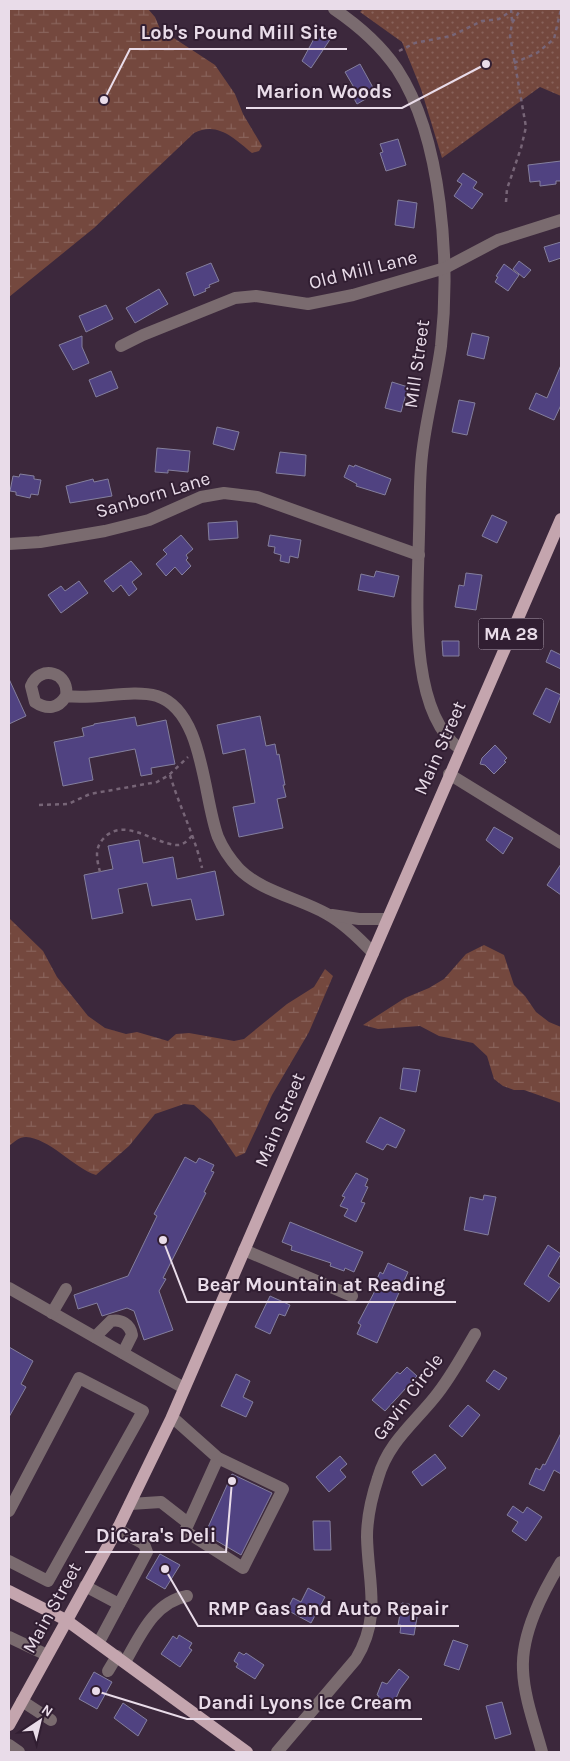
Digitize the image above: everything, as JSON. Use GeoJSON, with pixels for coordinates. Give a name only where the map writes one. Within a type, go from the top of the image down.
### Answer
{"type":"FeatureCollection","features":[{"type":"Feature","properties":{"kind":"main road","name":"Main Street"},"geometry":{"type":"LineString","coordinates":[[9,1726],[16,1705],[47,1655],[130,1504],[172,1417],[561,519]]}},
{"type":"Feature","properties":{"kind":"main road"},"geometry":{"type":"LineString","coordinates":[[10,1593],[66,1620],[99,1642],[247,1752]]}},
{"type":"Feature","properties":{"kind":"street","name":"Mill Street"},"geometry":{"type":"LineString","coordinates":[[334,9],[367,32],[388,57],[412,98],[426,136],[436,189],[445,268],[444,310],[438,371],[422,455],[419,646],[426,689],[441,730],[460,749]]}},
{"type":"Feature","properties":{"kind":"street","name":"Old Mill Lane"},"geometry":{"type":"LineString","coordinates":[[121,346],[143,335],[235,298],[256,296],[294,303],[320,302],[353,295],[445,268],[498,240],[561,220]]}},
{"type":"Feature","properties":{"kind":"street","name":"Sanborn Lane"},"geometry":{"type":"LineString","coordinates":[[9,544],[40,542],[105,531],[150,520],[200,497],[224,493],[249,495],[265,500],[419,555]]}},
{"type":"Feature","properties":{"kind":"street"},"geometry":{"type":"LineString","coordinates":[[66,696],[98,698],[140,694],[162,698],[174,706],[184,716],[196,753],[214,824],[224,848],[234,863],[262,885],[327,914],[354,933],[373,953]]}},
{"type":"Feature","properties":{"kind":"street"},"geometry":{"type":"LineString","coordinates":[[449,774],[561,842]]}},
{"type":"Feature","properties":{"kind":"street"},"geometry":{"type":"LineString","coordinates":[[327,914],[359,919],[387,919]]}},
{"type":"Feature","properties":{"kind":"street"},"geometry":{"type":"LineString","coordinates":[[244,1250],[352,1296]]}},
{"type":"Feature","properties":{"kind":"street"},"geometry":{"type":"LineString","coordinates":[[9,1288],[184,1388]]}},
{"type":"Feature","properties":{"kind":"street"},"geometry":{"type":"LineString","coordinates":[[52,1313],[66,1289]]}},
{"type":"Feature","properties":{"kind":"street"},"geometry":{"type":"LineString","coordinates":[[95,1337],[110,1321],[122,1322],[130,1327],[132,1335],[123,1353]]}},
{"type":"Feature","properties":{"kind":"street","name":"Gavin Circle"},"geometry":{"type":"LineString","coordinates":[[277,1752],[356,1659],[364,1644],[373,1608],[368,1523],[378,1478],[389,1450],[438,1393],[475,1334]]}},
{"type":"Feature","properties":{"kind":"street"},"geometry":{"type":"LineString","coordinates":[[9,1511],[79,1378],[143,1411],[48,1581],[9,1561]]}},
{"type":"Feature","properties":{"kind":"street"},"geometry":{"type":"LineString","coordinates":[[172,1417],[218,1458],[282,1488],[243,1568],[185,1531],[218,1458]]}},
{"type":"Feature","properties":{"kind":"street"},"geometry":{"type":"LineString","coordinates":[[130,1504],[161,1502],[188,1524]]}},
{"type":"Feature","properties":{"kind":"street"},"geometry":{"type":"LineString","coordinates":[[99,1642],[147,1548],[143,1543],[117,1528]]}},
{"type":"Feature","properties":{"kind":"street"},"geometry":{"type":"LineString","coordinates":[[542,1752],[524,1677],[524,1654],[540,1602],[561,1562]]}},
{"type":"Feature","properties":{"kind":"street"},"geometry":{"type":"LineString","coordinates":[[85,1586],[119,1604]]}},
{"type":"Feature","properties":{"kind":"street"},"geometry":{"type":"LineString","coordinates":[[108,1671],[121,1659],[157,1611],[179,1598],[187,1596]]}},
{"type":"Feature","properties":{"kind":"street"},"geometry":{"type":"LineString","coordinates":[[9,1638],[47,1655]]}},
{"type":"Feature","properties":{"kind":"street"},"geometry":{"type":"LineString","coordinates":[[16,1705],[51,1720]]}},
{"type":"Feature","properties":{"kind":"street"},"geometry":{"type":"LineString","coordinates":[[9,1745],[19,1752]]}},
{"type":"Feature","properties":{"kind":"path"},"geometry":{"type":"LineString","coordinates":[[512,23],[521,9]]}},
{"type":"Feature","properties":{"kind":"path"},"geometry":{"type":"LineString","coordinates":[[514,63],[537,53],[554,39],[558,32],[561,9]]}},
{"type":"Feature","properties":{"kind":"path"},"geometry":{"type":"LineString","coordinates":[[388,57],[414,43],[451,36],[482,21],[499,19],[511,10]]}},
{"type":"Feature","properties":{"kind":"path"},"geometry":{"type":"LineString","coordinates":[[506,202],[507,190],[520,154],[526,127],[510,36],[511,10]]}},
{"type":"Feature","properties":{"kind":"path"},"geometry":{"type":"LineString","coordinates":[[39,805],[68,804],[90,794],[157,782],[170,774],[184,760],[196,753]]}},
{"type":"Feature","properties":{"kind":"path"},"geometry":{"type":"LineString","coordinates":[[170,774],[202,868]]}},
{"type":"Feature","properties":{"kind":"path"},"geometry":{"type":"LineString","coordinates":[[100,872],[96,856],[97,847],[111,833],[124,830],[138,832],[176,845],[185,843],[192,836]]}},
{"type":"Feature","properties":{"kind":"green space"},"geometry":{"type":"Polygon","coordinates":[[[9,9],[148,9],[155,17],[160,29],[215,65],[235,94],[243,114],[262,146],[259,151],[252,153],[232,137],[218,130],[202,130],[194,133],[94,228],[9,297],[9,9]]]}},
{"type":"Feature","properties":{"kind":"green space"},"geometry":{"type":"Polygon","coordinates":[[[363,9],[561,9],[561,96],[540,87],[442,158],[421,89],[402,42],[360,12],[363,9]]]}},
{"type":"Feature","properties":{"kind":"green space"},"geometry":{"type":"Polygon","coordinates":[[[9,918],[43,951],[57,977],[88,1016],[105,1028],[126,1034],[137,1032],[168,1041],[176,1034],[189,1033],[234,1041],[244,1039],[287,1004],[314,987],[325,969],[333,976],[309,1032],[272,1095],[245,1153],[236,1157],[211,1120],[194,1105],[184,1104],[155,1114],[129,1146],[96,1175],[79,1166],[44,1142],[35,1139],[21,1138],[9,1146],[9,918]]]}},
{"type":"Feature","properties":{"kind":"green space"},"geometry":{"type":"Polygon","coordinates":[[[484,945],[504,955],[514,985],[525,996],[536,1012],[549,1022],[561,1027],[561,1103],[524,1090],[514,1090],[503,1086],[494,1079],[487,1056],[473,1043],[439,1036],[420,1026],[378,1029],[363,1025],[405,998],[429,988],[444,979],[466,954],[484,945]]]}},
{"type":"Feature","properties":{"kind":"building"},"geometry":{"type":"Polygon","coordinates":[[[321,31],[331,38],[311,68],[302,61],[316,35],[318,36],[321,31]]]}},
{"type":"Feature","properties":{"kind":"building"},"geometry":{"type":"Polygon","coordinates":[[[360,64],[376,93],[357,104],[351,93],[356,91],[345,72],[360,64]]]}},
{"type":"Feature","properties":{"kind":"building"},"geometry":{"type":"Polygon","coordinates":[[[398,139],[406,165],[386,171],[380,153],[383,152],[380,144],[398,139]]]}},
{"type":"Feature","properties":{"kind":"building"},"geometry":{"type":"Polygon","coordinates":[[[561,161],[561,181],[556,181],[556,184],[540,186],[540,181],[530,182],[528,165],[561,161]]]}},
{"type":"Feature","properties":{"kind":"building"},"geometry":{"type":"Polygon","coordinates":[[[463,173],[477,182],[473,188],[483,194],[472,209],[454,196],[462,184],[457,181],[463,173]]]}},
{"type":"Feature","properties":{"kind":"building"},"geometry":{"type":"Polygon","coordinates":[[[398,200],[417,203],[414,228],[395,225],[398,200]]]}},
{"type":"Feature","properties":{"kind":"building"},"geometry":{"type":"Polygon","coordinates":[[[561,242],[561,258],[549,262],[544,247],[561,242]]]}},
{"type":"Feature","properties":{"kind":"building"},"geometry":{"type":"Polygon","coordinates":[[[519,261],[531,270],[524,278],[513,269],[519,261]]]}},
{"type":"Feature","properties":{"kind":"building"},"geometry":{"type":"Polygon","coordinates":[[[211,263],[219,281],[209,285],[210,287],[205,289],[206,291],[194,296],[186,273],[211,263]]]}},
{"type":"Feature","properties":{"kind":"building"},"geometry":{"type":"Polygon","coordinates":[[[504,264],[519,275],[508,291],[495,282],[498,277],[496,276],[504,264]]]}},
{"type":"Feature","properties":{"kind":"building"},"geometry":{"type":"Polygon","coordinates":[[[159,289],[168,304],[135,323],[126,308],[159,289]]]}},
{"type":"Feature","properties":{"kind":"building"},"geometry":{"type":"Polygon","coordinates":[[[106,305],[113,319],[86,332],[79,316],[106,305]]]}},
{"type":"Feature","properties":{"kind":"building"},"geometry":{"type":"Polygon","coordinates":[[[472,333],[489,337],[484,359],[467,355],[472,333]]]}},
{"type":"Feature","properties":{"kind":"building"},"geometry":{"type":"Polygon","coordinates":[[[82,336],[82,347],[89,363],[73,370],[59,345],[82,336]]]}},
{"type":"Feature","properties":{"kind":"building"},"geometry":{"type":"Polygon","coordinates":[[[561,365],[561,405],[554,420],[529,409],[536,393],[547,398],[561,365]]]}},
{"type":"Feature","properties":{"kind":"building"},"geometry":{"type":"Polygon","coordinates":[[[111,371],[118,388],[96,397],[89,380],[111,371]]]}},
{"type":"Feature","properties":{"kind":"building"},"geometry":{"type":"Polygon","coordinates":[[[392,382],[408,387],[401,412],[385,408],[392,382]]]}},
{"type":"Feature","properties":{"kind":"building"},"geometry":{"type":"Polygon","coordinates":[[[459,400],[475,403],[467,435],[452,432],[459,400]]]}},
{"type":"Feature","properties":{"kind":"building"},"geometry":{"type":"Polygon","coordinates":[[[217,427],[239,432],[234,450],[213,444],[217,427]]]}},
{"type":"Feature","properties":{"kind":"building"},"geometry":{"type":"Polygon","coordinates":[[[157,448],[190,451],[188,472],[168,470],[168,473],[155,472],[157,448]]]}},
{"type":"Feature","properties":{"kind":"building"},"geometry":{"type":"Polygon","coordinates":[[[280,452],[306,455],[305,476],[276,473],[280,452]]]}},
{"type":"Feature","properties":{"kind":"building"},"geometry":{"type":"Polygon","coordinates":[[[349,465],[354,467],[355,465],[391,479],[385,495],[356,486],[357,484],[344,477],[349,465]]]}},
{"type":"Feature","properties":{"kind":"building"},"geometry":{"type":"Polygon","coordinates":[[[20,474],[34,476],[34,479],[41,480],[38,495],[31,494],[30,498],[16,495],[16,492],[10,491],[13,476],[19,477],[20,474]]]}},
{"type":"Feature","properties":{"kind":"building"},"geometry":{"type":"Polygon","coordinates":[[[93,479],[94,482],[108,479],[112,496],[70,503],[66,486],[93,479]]]}},
{"type":"Feature","properties":{"kind":"building"},"geometry":{"type":"Polygon","coordinates":[[[492,515],[507,522],[497,543],[482,536],[492,515]]]}},
{"type":"Feature","properties":{"kind":"building"},"geometry":{"type":"Polygon","coordinates":[[[237,521],[238,538],[209,540],[208,523],[237,521]]]}},
{"type":"Feature","properties":{"kind":"building"},"geometry":{"type":"Polygon","coordinates":[[[181,535],[193,549],[186,555],[188,558],[186,560],[191,566],[182,575],[175,567],[166,576],[156,564],[167,554],[163,550],[181,535]]]}},
{"type":"Feature","properties":{"kind":"building"},"geometry":{"type":"Polygon","coordinates":[[[270,535],[301,540],[298,558],[290,556],[289,563],[280,561],[281,555],[274,553],[275,547],[268,546],[270,535]]]}},
{"type":"Feature","properties":{"kind":"building"},"geometry":{"type":"Polygon","coordinates":[[[131,561],[142,574],[132,582],[137,589],[129,596],[121,585],[113,592],[104,581],[131,561]]]}},
{"type":"Feature","properties":{"kind":"building"},"geometry":{"type":"Polygon","coordinates":[[[376,571],[399,576],[394,597],[358,590],[361,574],[374,577],[376,571]]]}},
{"type":"Feature","properties":{"kind":"building"},"geometry":{"type":"Polygon","coordinates":[[[466,573],[482,575],[476,610],[455,607],[459,585],[464,586],[466,573]]]}},
{"type":"Feature","properties":{"kind":"building"},"geometry":{"type":"Polygon","coordinates":[[[79,581],[88,593],[61,613],[48,595],[61,586],[65,591],[79,581]]]}},
{"type":"Feature","properties":{"kind":"building"},"geometry":{"type":"Polygon","coordinates":[[[442,641],[459,641],[459,656],[443,656],[442,641]]]}},
{"type":"Feature","properties":{"kind":"building"},"geometry":{"type":"Polygon","coordinates":[[[551,650],[561,655],[561,669],[546,662],[551,650]]]}},
{"type":"Feature","properties":{"kind":"building"},"geometry":{"type":"Polygon","coordinates":[[[9,679],[26,716],[9,724],[9,679]]]}},
{"type":"Feature","properties":{"kind":"building"},"geometry":{"type":"Polygon","coordinates":[[[546,688],[561,695],[550,723],[533,714],[546,688]]]}},
{"type":"Feature","properties":{"kind":"building"},"geometry":{"type":"Polygon","coordinates":[[[260,716],[266,746],[275,744],[277,755],[279,754],[286,797],[277,799],[283,828],[239,837],[233,807],[255,803],[245,749],[223,754],[217,725],[260,716]]]}},
{"type":"Feature","properties":{"kind":"building"},"geometry":{"type":"Polygon","coordinates":[[[135,717],[137,726],[166,720],[175,764],[151,768],[152,774],[141,776],[135,749],[89,758],[93,780],[63,786],[54,742],[84,736],[82,728],[94,724],[135,717]]]}},
{"type":"Feature","properties":{"kind":"building"},"geometry":{"type":"Polygon","coordinates":[[[495,745],[507,758],[504,761],[506,762],[494,774],[485,765],[480,764],[482,758],[495,745]]]}},
{"type":"Feature","properties":{"kind":"building"},"geometry":{"type":"Polygon","coordinates":[[[494,827],[513,838],[503,854],[486,840],[494,827]]]}},
{"type":"Feature","properties":{"kind":"building"},"geometry":{"type":"Polygon","coordinates":[[[139,840],[143,863],[173,857],[177,879],[215,871],[224,915],[196,920],[191,899],[152,906],[147,883],[118,889],[123,913],[92,919],[84,875],[113,869],[108,846],[139,840]]]}},
{"type":"Feature","properties":{"kind":"building"},"geometry":{"type":"Polygon","coordinates":[[[561,864],[561,895],[547,885],[561,864]]]}},
{"type":"Feature","properties":{"kind":"building"},"geometry":{"type":"Polygon","coordinates":[[[403,1068],[420,1070],[416,1092],[400,1089],[403,1068]]]}},
{"type":"Feature","properties":{"kind":"building"},"geometry":{"type":"Polygon","coordinates":[[[380,1117],[405,1130],[396,1148],[387,1144],[383,1150],[366,1142],[380,1117]]]}},
{"type":"Feature","properties":{"kind":"building"},"geometry":{"type":"Polygon","coordinates":[[[185,1157],[196,1163],[199,1158],[214,1165],[211,1171],[214,1172],[204,1192],[206,1193],[163,1278],[166,1279],[159,1291],[173,1330],[144,1340],[134,1311],[127,1308],[102,1316],[97,1303],[78,1309],[74,1295],[128,1276],[157,1216],[154,1214],[185,1157]]]}},
{"type":"Feature","properties":{"kind":"building"},"geometry":{"type":"Polygon","coordinates":[[[356,1173],[368,1179],[365,1186],[368,1187],[361,1202],[365,1203],[356,1222],[344,1216],[348,1209],[340,1206],[345,1197],[342,1196],[356,1173]]]}},
{"type":"Feature","properties":{"kind":"building"},"geometry":{"type":"Polygon","coordinates":[[[484,1195],[496,1197],[488,1235],[464,1230],[470,1197],[483,1200],[484,1195]]]}},
{"type":"Feature","properties":{"kind":"building"},"geometry":{"type":"Polygon","coordinates":[[[290,1222],[363,1252],[354,1272],[345,1268],[344,1271],[330,1266],[331,1263],[291,1250],[292,1246],[282,1242],[290,1222]]]}},
{"type":"Feature","properties":{"kind":"building"},"geometry":{"type":"Polygon","coordinates":[[[548,1245],[561,1254],[548,1276],[561,1285],[549,1302],[524,1284],[548,1245]]]}},
{"type":"Feature","properties":{"kind":"building"},"geometry":{"type":"Polygon","coordinates":[[[388,1263],[408,1272],[377,1343],[357,1334],[361,1325],[358,1323],[377,1287],[374,1286],[380,1272],[383,1274],[388,1263]]]}},
{"type":"Feature","properties":{"kind":"building"},"geometry":{"type":"Polygon","coordinates":[[[270,1296],[290,1305],[285,1316],[279,1314],[270,1334],[255,1327],[270,1296]]]}},
{"type":"Feature","properties":{"kind":"building"},"geometry":{"type":"Polygon","coordinates":[[[9,1347],[33,1361],[21,1384],[26,1387],[9,1417],[9,1347]]]}},
{"type":"Feature","properties":{"kind":"building"},"geometry":{"type":"Polygon","coordinates":[[[407,1367],[417,1376],[385,1411],[372,1400],[397,1372],[400,1374],[407,1367]]]}},
{"type":"Feature","properties":{"kind":"building"},"geometry":{"type":"Polygon","coordinates":[[[494,1370],[507,1378],[499,1390],[486,1381],[494,1370]]]}},
{"type":"Feature","properties":{"kind":"building"},"geometry":{"type":"Polygon","coordinates":[[[236,1374],[250,1381],[243,1397],[253,1402],[246,1417],[221,1406],[236,1374]]]}},
{"type":"Feature","properties":{"kind":"building"},"geometry":{"type":"Polygon","coordinates":[[[468,1405],[480,1415],[462,1437],[449,1426],[468,1405]]]}},
{"type":"Feature","properties":{"kind":"building"},"geometry":{"type":"Polygon","coordinates":[[[561,1433],[561,1474],[554,1470],[544,1491],[529,1484],[536,1468],[540,1470],[543,1464],[545,1465],[561,1433]]]}},
{"type":"Feature","properties":{"kind":"building"},"geometry":{"type":"Polygon","coordinates":[[[435,1454],[446,1468],[422,1486],[412,1472],[435,1454]]]}},
{"type":"Feature","properties":{"kind":"building"},"geometry":{"type":"Polygon","coordinates":[[[340,1456],[347,1464],[340,1470],[346,1477],[329,1492],[316,1477],[340,1456]]]}},
{"type":"Feature","properties":{"kind":"building"},"geometry":{"type":"Polygon","coordinates":[[[232,1474],[272,1493],[241,1555],[205,1534],[232,1474]]]}},
{"type":"Feature","properties":{"kind":"building"},"geometry":{"type":"Polygon","coordinates":[[[513,1506],[523,1513],[527,1507],[542,1517],[526,1541],[512,1531],[518,1522],[507,1515],[513,1506]]]}},
{"type":"Feature","properties":{"kind":"building"},"geometry":{"type":"Polygon","coordinates":[[[313,1521],[330,1521],[331,1550],[314,1550],[313,1521]]]}},
{"type":"Feature","properties":{"kind":"building"},"geometry":{"type":"Polygon","coordinates":[[[160,1554],[180,1565],[165,1589],[146,1578],[160,1554]]]}},
{"type":"Feature","properties":{"kind":"building"},"geometry":{"type":"Polygon","coordinates":[[[308,1588],[325,1597],[311,1623],[287,1610],[293,1598],[301,1602],[308,1588]]]}},
{"type":"Feature","properties":{"kind":"building"},"geometry":{"type":"Polygon","coordinates":[[[402,1603],[419,1606],[414,1635],[400,1633],[401,1625],[398,1625],[402,1603]]]}},
{"type":"Feature","properties":{"kind":"building"},"geometry":{"type":"Polygon","coordinates":[[[179,1635],[192,1643],[189,1648],[192,1650],[180,1667],[161,1654],[173,1636],[177,1639],[179,1635]]]}},
{"type":"Feature","properties":{"kind":"building"},"geometry":{"type":"Polygon","coordinates":[[[453,1640],[468,1645],[459,1670],[444,1665],[453,1640]]]}},
{"type":"Feature","properties":{"kind":"building"},"geometry":{"type":"Polygon","coordinates":[[[239,1652],[244,1655],[246,1653],[264,1665],[255,1679],[236,1667],[238,1664],[234,1661],[239,1652]]]}},
{"type":"Feature","properties":{"kind":"building"},"geometry":{"type":"Polygon","coordinates":[[[399,1669],[409,1677],[400,1689],[391,1710],[376,1704],[382,1682],[387,1684],[399,1669]]]}},
{"type":"Feature","properties":{"kind":"building"},"geometry":{"type":"Polygon","coordinates":[[[94,1672],[112,1682],[97,1709],[79,1699],[94,1672]]]}},
{"type":"Feature","properties":{"kind":"building"},"geometry":{"type":"Polygon","coordinates":[[[502,1702],[511,1734],[495,1739],[486,1706],[502,1702]]]}},
{"type":"Feature","properties":{"kind":"building"},"geometry":{"type":"Polygon","coordinates":[[[123,1703],[147,1720],[138,1736],[114,1718],[123,1703]]]}},
{"type":"Feature","properties":{"kind":"place","name":"Marion Woods"},"geometry":{"type":"Point","coordinates":[486,64]}},
{"type":"Feature","properties":{"kind":"place","name":"Lob's Pound Mill Site"},"geometry":{"type":"Point","coordinates":[104,100]}},
{"type":"Feature","properties":{"kind":"place","name":"Bear Mountain at Reading"},"geometry":{"type":"Point","coordinates":[163,1240]}},
{"type":"Feature","properties":{"kind":"place","name":"DiCara's Deli"},"geometry":{"type":"Point","coordinates":[232,1481]}},
{"type":"Feature","properties":{"kind":"place","name":"RMP Gas and Auto Repair"},"geometry":{"type":"Point","coordinates":[165,1569]}},
{"type":"Feature","properties":{"kind":"place","name":"Dandi Lyons Ice Cream"},"geometry":{"type":"Point","coordinates":[96,1691]}}]}
